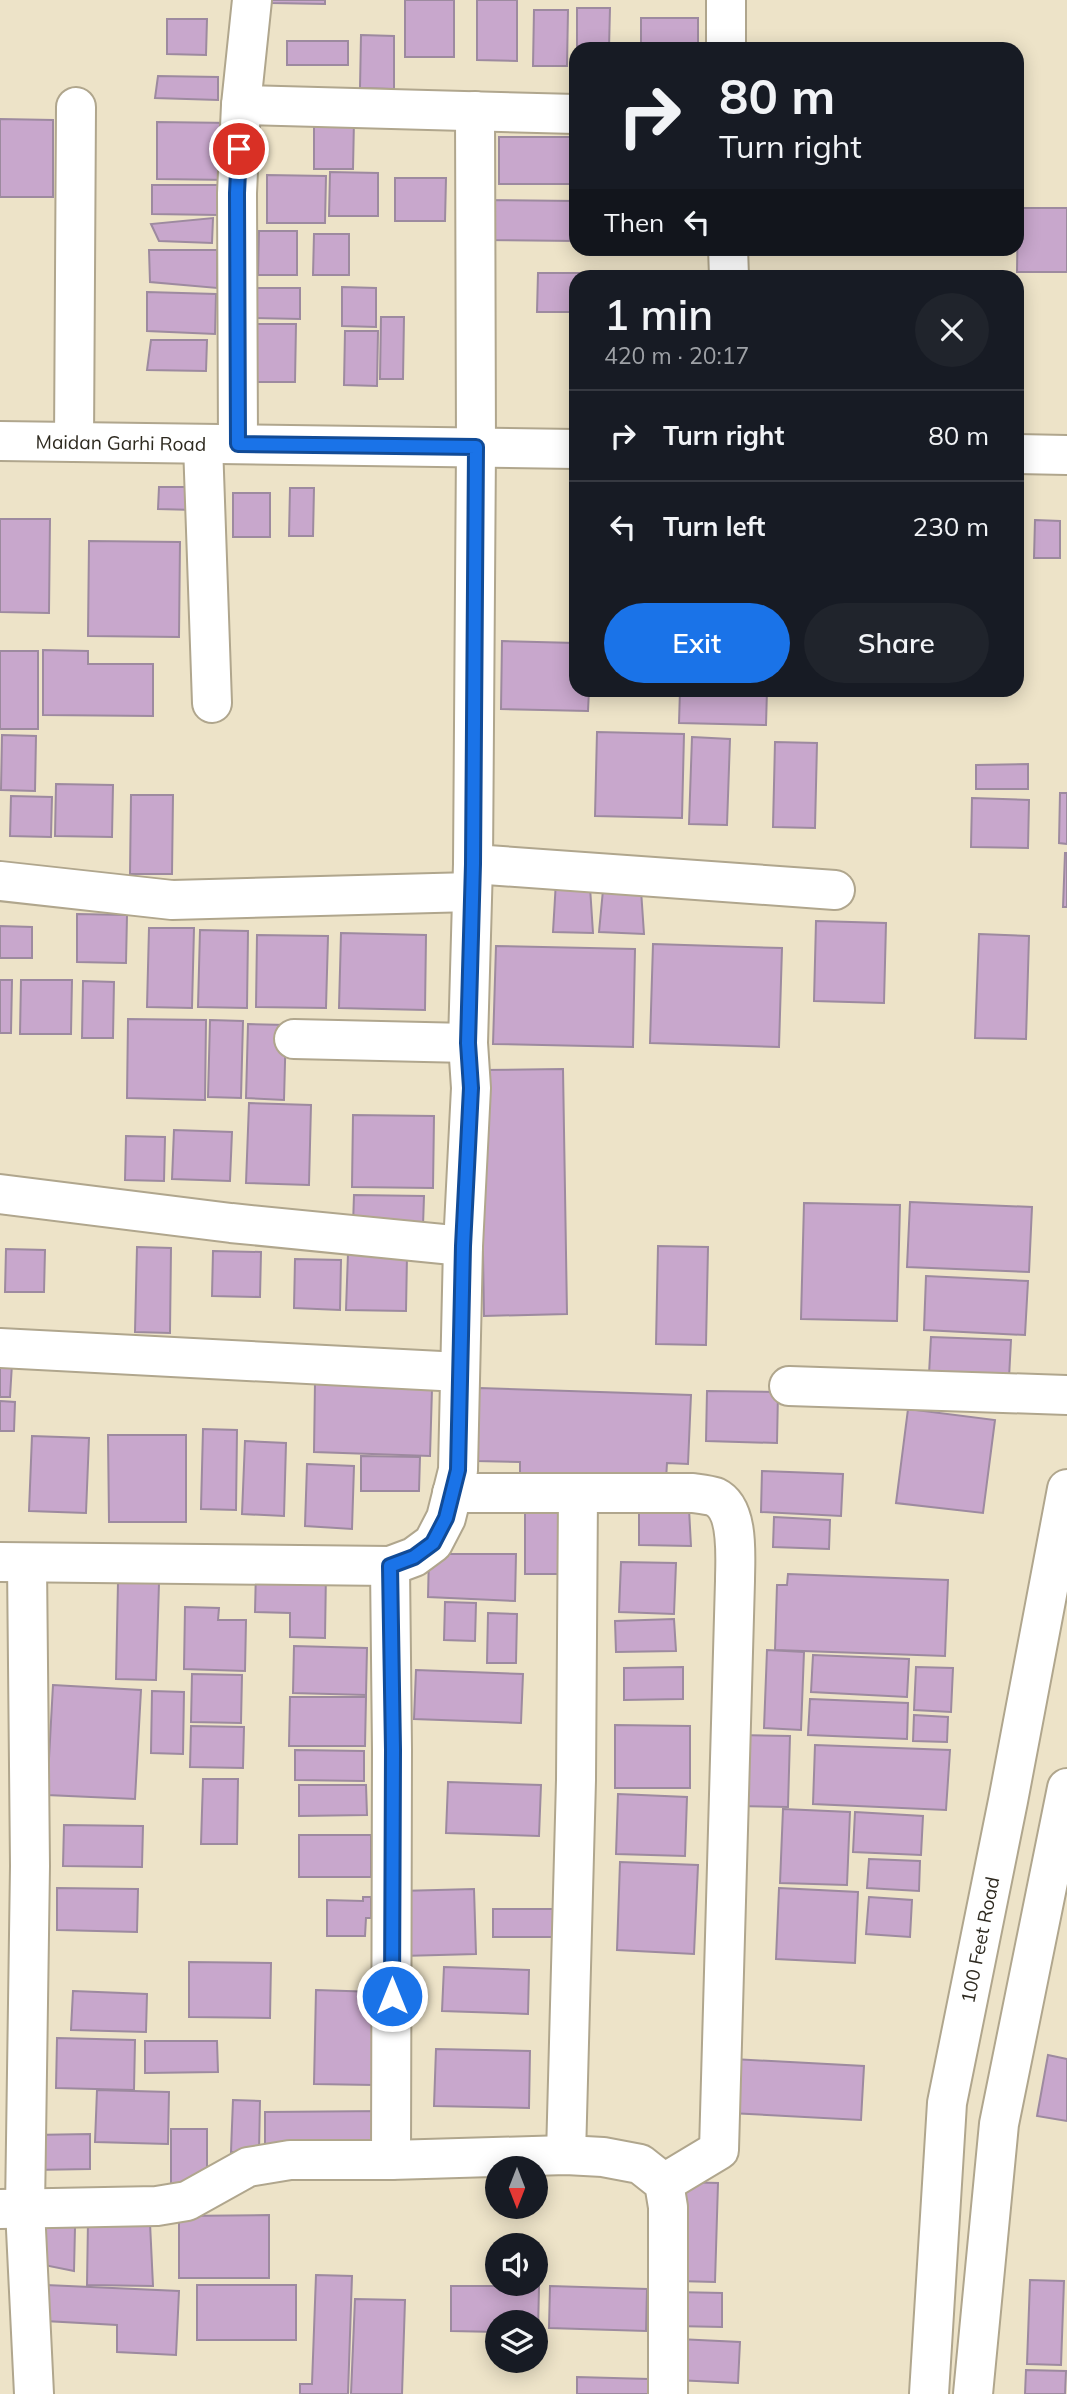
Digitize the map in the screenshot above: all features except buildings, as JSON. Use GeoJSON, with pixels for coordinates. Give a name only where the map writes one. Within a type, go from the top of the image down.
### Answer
{"type":"FeatureCollection","features":[{"type":"Feature","properties":{"kind":"street"},"geometry":{"type":"LineString","coordinates":[[212,703],[220,444],[241,106],[252,0]]}},
{"type":"Feature","properties":{"kind":"street"},"geometry":{"type":"LineString","coordinates":[[726,0],[726,42]]}},
{"type":"Feature","properties":{"kind":"street"},"geometry":{"type":"LineString","coordinates":[[241,106],[569,114]]}},
{"type":"Feature","properties":{"kind":"street"},"geometry":{"type":"LineString","coordinates":[[74,442],[76,107]]}},
{"type":"Feature","properties":{"kind":"street"},"geometry":{"type":"LineString","coordinates":[[34,2394],[13,2209],[30,1866],[14,1562],[390,1566],[414,1557],[433,1543],[446,1518],[458,1470],[463,1246],[471,1088],[468,1043],[476,447],[475,111]]}},
{"type":"Feature","properties":{"kind":"street","name":"Maidan Garhi Road"},"geometry":{"type":"LineString","coordinates":[[0,441],[569,449]]}},
{"type":"Feature","properties":{"kind":"street"},"geometry":{"type":"LineString","coordinates":[[1024,454],[1067,455]]}},
{"type":"Feature","properties":{"kind":"street"},"geometry":{"type":"LineString","coordinates":[[0,881],[172,900],[472,878],[835,890]]}},
{"type":"Feature","properties":{"kind":"street"},"geometry":{"type":"LineString","coordinates":[[293,1039],[468,1043]]}},
{"type":"Feature","properties":{"kind":"street"},"geometry":{"type":"LineString","coordinates":[[0,1194],[231,1223],[463,1246]]}},
{"type":"Feature","properties":{"kind":"street"},"geometry":{"type":"LineString","coordinates":[[0,1348],[460,1372]]}},
{"type":"Feature","properties":{"kind":"street"},"geometry":{"type":"LineString","coordinates":[[789,1386],[1067,1395]]}},
{"type":"Feature","properties":{"kind":"street","name":"100 Feet Road"},"geometry":{"type":"LineString","coordinates":[[929,2394],[947,2103],[1067,1489]]}},
{"type":"Feature","properties":{"kind":"street"},"geometry":{"type":"LineString","coordinates":[[452,1493],[693,1493],[716,1498],[729,1511],[735,1537],[719,2150],[664,2183]]}},
{"type":"Feature","properties":{"kind":"street"},"geometry":{"type":"LineString","coordinates":[[566,2155],[576,1780],[579,1493]]}},
{"type":"Feature","properties":{"kind":"street"},"geometry":{"type":"LineString","coordinates":[[390,1566],[393,1750],[391,2160]]}},
{"type":"Feature","properties":{"kind":"street"},"geometry":{"type":"LineString","coordinates":[[972,2394],[999,2124],[1067,1793]]}},
{"type":"Feature","properties":{"kind":"street"},"geometry":{"type":"LineString","coordinates":[[13,2209],[157,2206],[187,2201],[248,2167],[290,2160],[566,2155],[603,2157],[640,2164],[664,2183],[668,2207],[668,2394]]}},
{"type":"Feature","properties":{"kind":"route"},"geometry":{"type":"LineString","coordinates":[[239,149],[238,444],[476,447],[473,864],[468,1043],[471,1088],[463,1246],[458,1470],[446,1518],[433,1543],[414,1557],[390,1566],[393,1750],[392,1996]]}}]}
